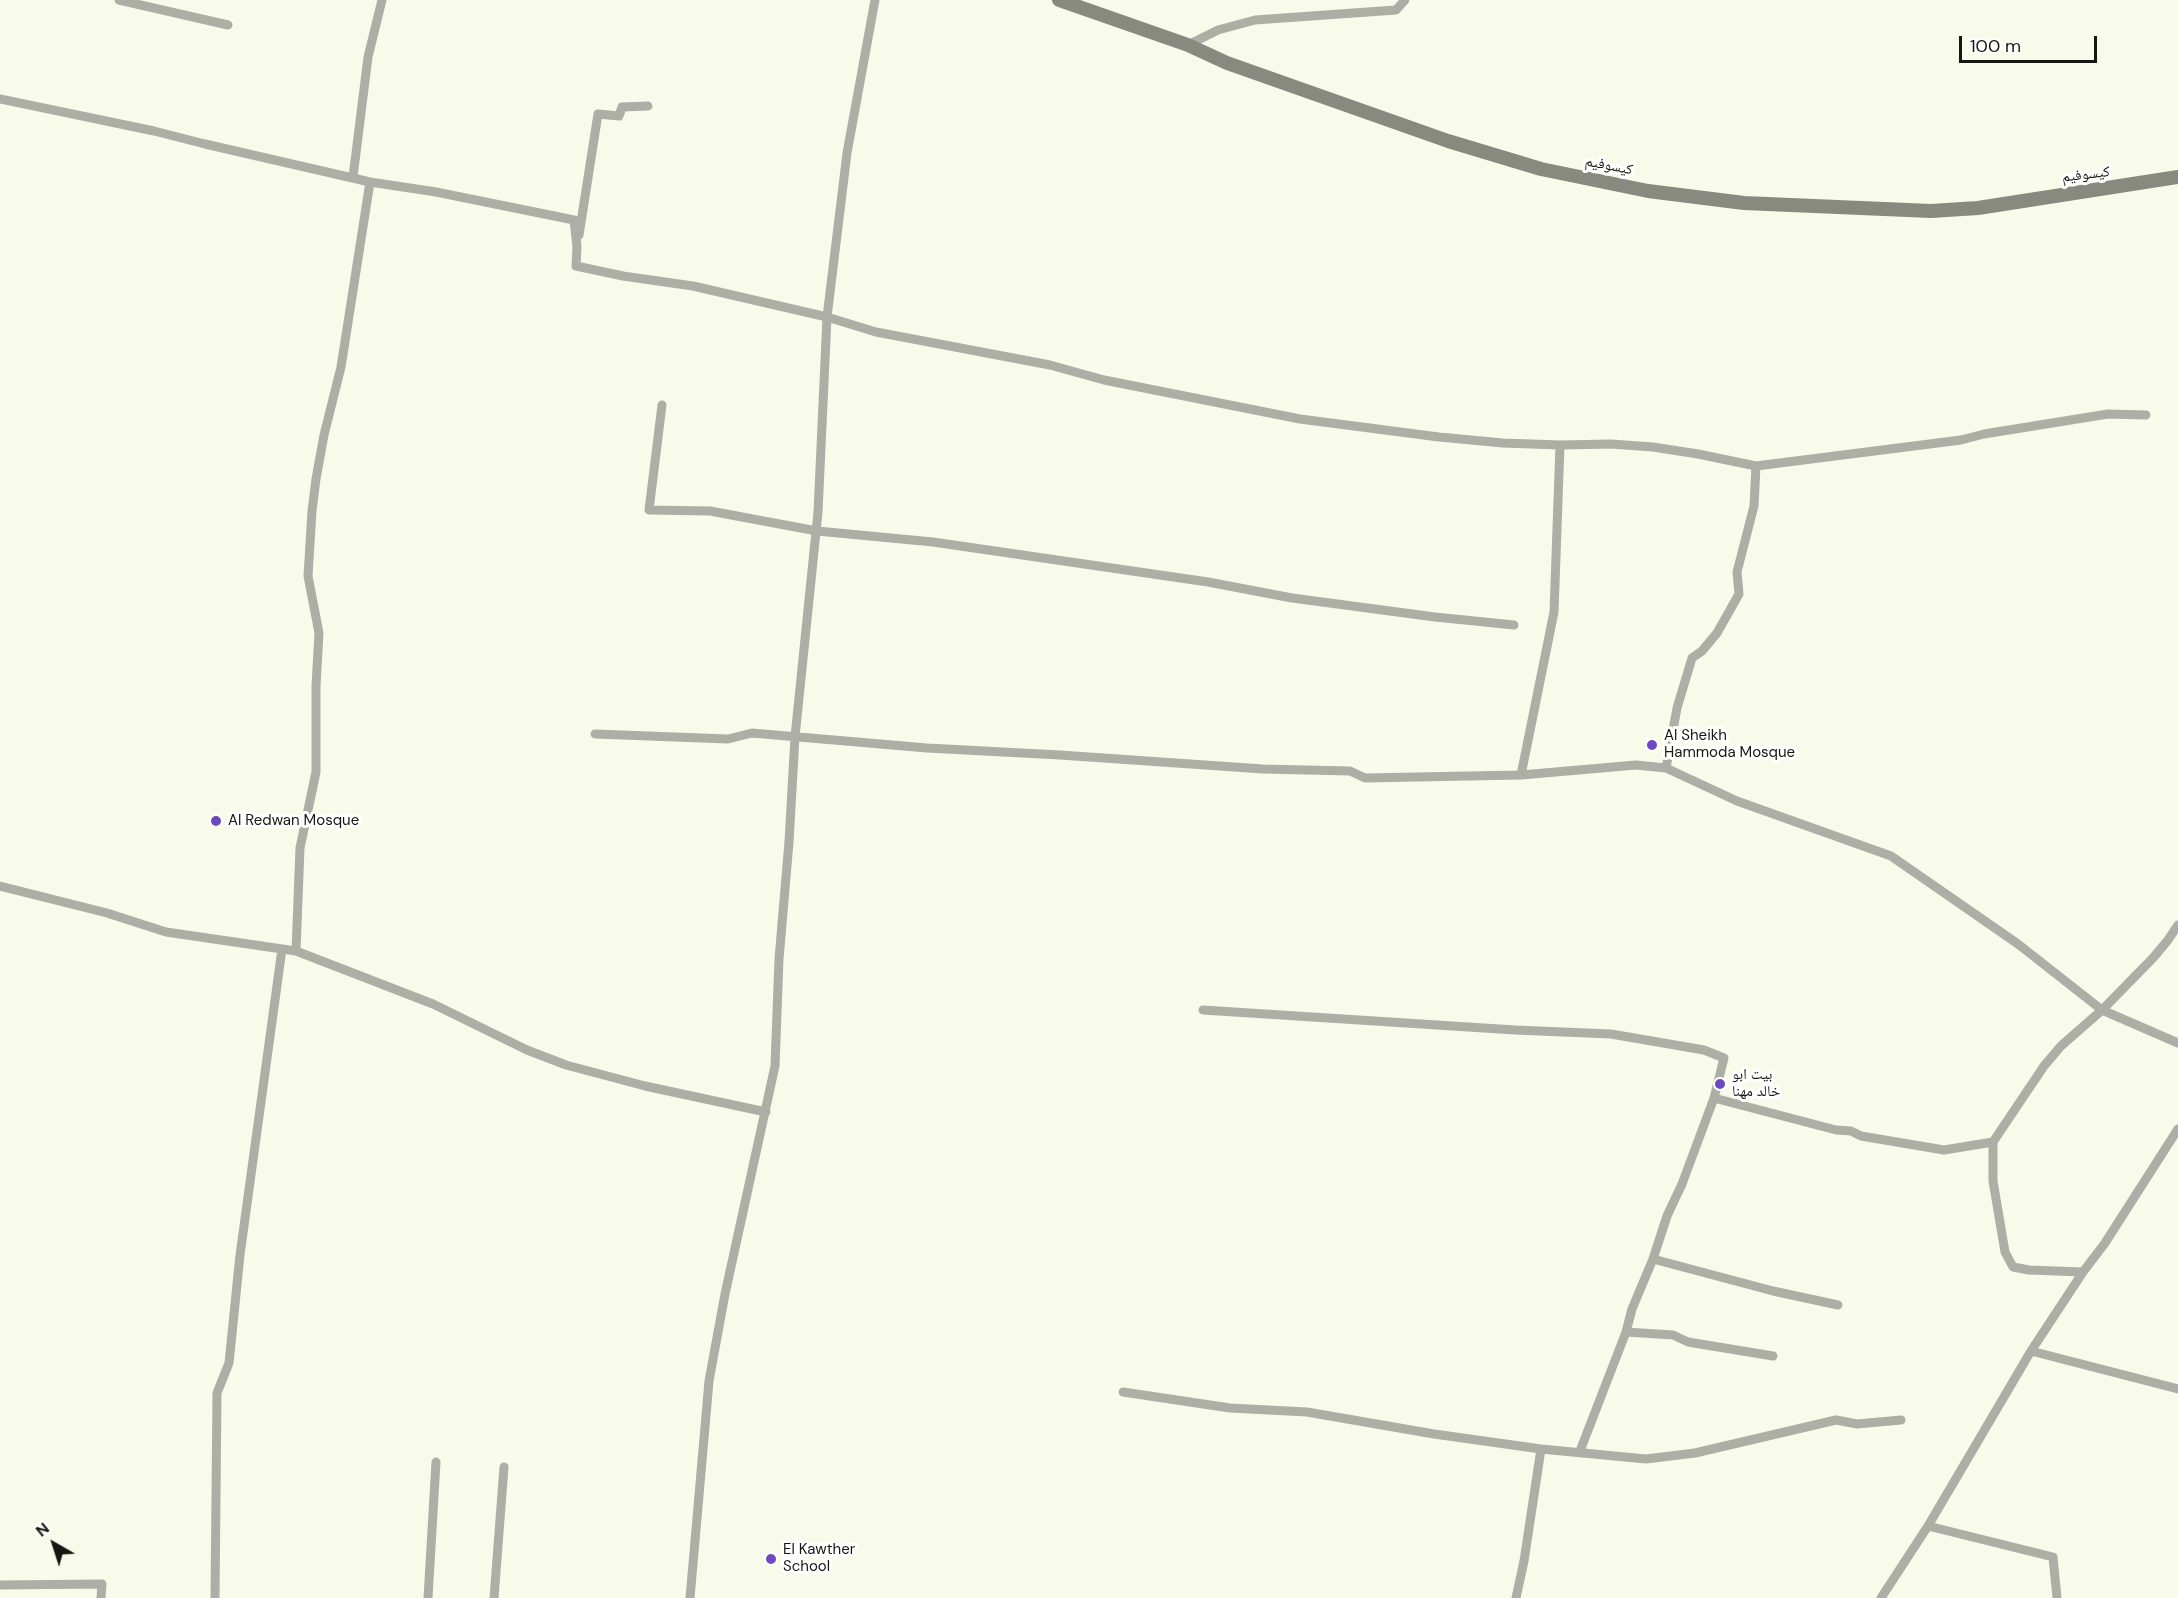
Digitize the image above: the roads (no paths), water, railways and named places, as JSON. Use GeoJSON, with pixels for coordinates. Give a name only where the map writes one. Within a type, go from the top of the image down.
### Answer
{"type":"FeatureCollection","features":[{"type":"Feature","properties":{"kind":"street"},"geometry":{"type":"LineString","coordinates":[[119,0],[228,25]]}},
{"type":"Feature","properties":{"kind":"street"},"geometry":{"type":"LineString","coordinates":[[353,177],[368,57],[382,0]]}},
{"type":"Feature","properties":{"kind":"street"},"geometry":{"type":"LineString","coordinates":[[690,1598],[709,1381],[724,1294],[766,1112],[774,1066],[779,959],[795,737],[817,531],[827,317],[847,153],[875,0]]}},
{"type":"Feature","properties":{"kind":"street","name":"كيسوفيم"},"geometry":{"type":"LineString","coordinates":[[1059,0],[1188,45],[1227,63],[1448,141],[1541,169],[1648,191],[1744,203],[1931,211],[1978,208],[2178,177]]}},
{"type":"Feature","properties":{"kind":"street"},"geometry":{"type":"LineString","coordinates":[[1188,45],[1218,30],[1255,20],[1396,10],[1405,0]]}},
{"type":"Feature","properties":{"kind":"street"},"geometry":{"type":"LineString","coordinates":[[0,99],[154,130],[370,182],[436,192],[574,220],[577,247]]}},
{"type":"Feature","properties":{"kind":"street"},"geometry":{"type":"LineString","coordinates":[[648,106],[622,107],[619,116],[598,114],[576,266],[623,276],[693,286],[827,317],[876,332],[1050,365],[1104,380],[1300,419],[1503,443],[1611,444],[1653,447],[1756,466],[1961,440],[1995,432],[2108,414],[2146,415]]}},
{"type":"Feature","properties":{"kind":"street"},"geometry":{"type":"LineString","coordinates":[[296,951],[300,848],[316,772],[316,686],[319,633],[308,576],[312,511],[324,435],[341,367],[370,182]]}},
{"type":"Feature","properties":{"kind":"street"},"geometry":{"type":"LineString","coordinates":[[662,405],[649,510],[710,511],[817,531],[933,542],[1208,582],[1292,598],[1514,625]]}},
{"type":"Feature","properties":{"kind":"street"},"geometry":{"type":"LineString","coordinates":[[1521,775],[1554,612],[1560,445]]}},
{"type":"Feature","properties":{"kind":"street"},"geometry":{"type":"LineString","coordinates":[[1666,768],[1677,708],[1692,658],[1702,651],[1717,633],[1739,594],[1737,572],[1754,506],[1756,466]]}},
{"type":"Feature","properties":{"kind":"street"},"geometry":{"type":"LineString","coordinates":[[595,734],[728,740],[752,733],[927,748],[1263,769],[1350,771],[1365,778],[1521,775],[1636,765],[1666,768],[1737,801],[1891,856],[2018,944],[2102,1010],[2178,1043]]}},
{"type":"Feature","properties":{"kind":"street"},"geometry":{"type":"LineString","coordinates":[[0,886],[166,932],[296,951],[433,1004],[527,1050],[566,1065],[645,1086],[766,1112]]}},
{"type":"Feature","properties":{"kind":"street"},"geometry":{"type":"LineString","coordinates":[[2083,1272],[2029,1270],[2013,1267],[2005,1252],[1993,1180],[1994,1142],[2044,1066],[2061,1046],[2102,1010],[2169,940],[2178,926]]}},
{"type":"Feature","properties":{"kind":"street"},"geometry":{"type":"LineString","coordinates":[[215,1598],[217,1393],[229,1363],[240,1255],[282,949]]}},
{"type":"Feature","properties":{"kind":"street"},"geometry":{"type":"LineString","coordinates":[[1203,1010],[1623,1035],[1704,1050],[1724,1058],[1714,1098],[1704,1119],[1682,1184],[1666,1216],[1653,1259],[1580,1451]]}},
{"type":"Feature","properties":{"kind":"street"},"geometry":{"type":"LineString","coordinates":[[1714,1098],[1836,1130],[1851,1131],[1861,1136],[1944,1150],[1994,1142]]}},
{"type":"Feature","properties":{"kind":"street"},"geometry":{"type":"LineString","coordinates":[[1881,1598],[1928,1526],[2031,1351],[2105,1243],[2178,1129]]}},
{"type":"Feature","properties":{"kind":"street"},"geometry":{"type":"LineString","coordinates":[[1653,1259],[1773,1291],[1838,1305]]}},
{"type":"Feature","properties":{"kind":"street"},"geometry":{"type":"LineString","coordinates":[[1626,1332],[1673,1335],[1688,1342],[1773,1356]]}},
{"type":"Feature","properties":{"kind":"street"},"geometry":{"type":"LineString","coordinates":[[2031,1351],[2178,1389]]}},
{"type":"Feature","properties":{"kind":"street"},"geometry":{"type":"LineString","coordinates":[[1123,1392],[1230,1407],[1307,1412],[1541,1449],[1646,1459],[1695,1453],[1836,1420],[1857,1424],[1901,1420]]}},
{"type":"Feature","properties":{"kind":"street"},"geometry":{"type":"LineString","coordinates":[[1516,1598],[1541,1449]]}},
{"type":"Feature","properties":{"kind":"street"},"geometry":{"type":"LineString","coordinates":[[428,1598],[436,1462]]}},
{"type":"Feature","properties":{"kind":"street"},"geometry":{"type":"LineString","coordinates":[[494,1598],[504,1467]]}},
{"type":"Feature","properties":{"kind":"street"},"geometry":{"type":"LineString","coordinates":[[1928,1526],[2052,1557],[2057,1598]]}},
{"type":"Feature","properties":{"kind":"street"},"geometry":{"type":"LineString","coordinates":[[0,1585],[102,1584],[101,1598]]}},
{"type":"Feature","properties":{"kind":"place","name":"Al Sheikh Hammoda Mosque"},"geometry":{"type":"Point","coordinates":[1652,745]}},
{"type":"Feature","properties":{"kind":"place","name":"Al Redwan Mosque"},"geometry":{"type":"Point","coordinates":[216,821]}},
{"type":"Feature","properties":{"kind":"place","name":"بيت ابو خالد مهنا"},"geometry":{"type":"Point","coordinates":[1720,1084]}},
{"type":"Feature","properties":{"kind":"place","name":"El Kawther School"},"geometry":{"type":"Point","coordinates":[771,1559]}}]}
